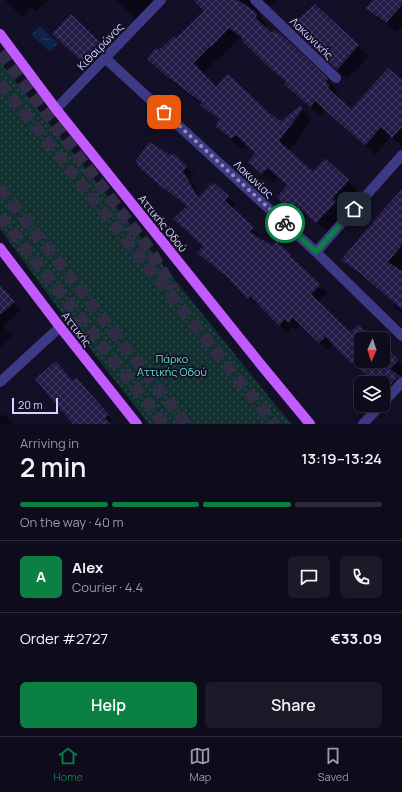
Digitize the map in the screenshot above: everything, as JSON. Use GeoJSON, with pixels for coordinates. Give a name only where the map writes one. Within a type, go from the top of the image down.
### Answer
{"type":"FeatureCollection","features":[{"type":"Feature","properties":{"kind":"main road","name":"Αττικής Οδού"},"geometry":{"type":"LineString","coordinates":[[0,34],[56,109],[310,424]]}},
{"type":"Feature","properties":{"kind":"main road","name":"Αττικής"},"geometry":{"type":"LineString","coordinates":[[0,248],[137,424]]}},
{"type":"Feature","properties":{"kind":"street","name":"Κιθαιρώνος"},"geometry":{"type":"LineString","coordinates":[[56,109],[161,0]]}},
{"type":"Feature","properties":{"kind":"street","name":"Λακωνικής"},"geometry":{"type":"LineString","coordinates":[[255,0],[336,78]]}},
{"type":"Feature","properties":{"kind":"street","name":"Λακωνίας"},"geometry":{"type":"LineString","coordinates":[[105,58],[316,252],[402,336]]}},
{"type":"Feature","properties":{"kind":"street"},"geometry":{"type":"LineString","coordinates":[[316,252],[402,155]]}},
{"type":"Feature","properties":{"kind":"street"},"geometry":{"type":"LineString","coordinates":[[0,382],[60,327]]}},
{"type":"Feature","properties":{"kind":"street"},"geometry":{"type":"LineString","coordinates":[[390,395],[402,382]]}},
{"type":"Feature","properties":{"kind":"street"},"geometry":{"type":"LineString","coordinates":[[363,424],[374,412]]}},
{"type":"Feature","properties":{"kind":"green space","name":"Πάρκο Αττικής Οδού"},"geometry":{"type":"Polygon","coordinates":[[[0,62],[292,424],[149,424],[58,308],[0,229],[0,62]]]}},
{"type":"Feature","properties":{"kind":"water"},"geometry":{"type":"Polygon","coordinates":[[[40,26],[58,43],[50,52],[31,35],[40,26]]]}},
{"type":"Feature","properties":{"kind":"building"},"geometry":{"type":"Polygon","coordinates":[[[193,0],[238,0],[257,13],[256,18],[272,33],[274,30],[281,34],[328,79],[326,82],[330,85],[328,88],[351,109],[388,68],[402,80],[402,127],[392,138],[381,127],[365,146],[315,101],[310,107],[284,84],[286,82],[244,43],[241,37],[229,28],[194,63],[216,87],[228,74],[268,112],[281,121],[300,106],[303,109],[279,141],[313,171],[325,158],[349,180],[333,198],[336,202],[316,223],[296,205],[293,207],[288,201],[285,205],[277,197],[287,185],[268,168],[262,174],[248,162],[255,153],[236,135],[231,139],[215,126],[219,119],[200,105],[202,103],[165,75],[147,59],[156,48],[159,50],[173,37],[176,38],[204,11],[193,0]]]}},
{"type":"Feature","properties":{"kind":"building"},"geometry":{"type":"Polygon","coordinates":[[[373,0],[402,0],[402,5],[386,23],[366,8],[373,0]]]}},
{"type":"Feature","properties":{"kind":"building"},"geometry":{"type":"Polygon","coordinates":[[[315,4],[359,45],[337,70],[291,26],[315,4]]]}},
{"type":"Feature","properties":{"kind":"building"},"geometry":{"type":"Polygon","coordinates":[[[71,14],[103,45],[92,55],[93,56],[85,65],[52,34],[71,14]]]}},
{"type":"Feature","properties":{"kind":"building"},"geometry":{"type":"Polygon","coordinates":[[[149,142],[171,155],[175,154],[187,166],[183,171],[198,197],[213,182],[229,196],[225,201],[254,227],[250,232],[272,246],[277,241],[291,255],[290,256],[321,285],[311,294],[350,332],[358,325],[366,332],[354,332],[354,365],[351,364],[326,337],[319,343],[293,318],[288,323],[285,319],[279,326],[250,296],[248,299],[228,278],[197,253],[203,246],[173,219],[187,206],[157,183],[139,167],[136,161],[149,142]]]}},
{"type":"Feature","properties":{"kind":"building"},"geometry":{"type":"Polygon","coordinates":[[[402,189],[402,245],[388,262],[402,271],[402,310],[361,274],[341,260],[402,189]]]}},
{"type":"Feature","properties":{"kind":"building"},"geometry":{"type":"Polygon","coordinates":[[[0,285],[15,302],[0,315],[0,285]]]}},
{"type":"Feature","properties":{"kind":"building"},"geometry":{"type":"Polygon","coordinates":[[[390,351],[399,360],[390,369],[400,376],[390,386],[390,376],[368,376],[358,368],[390,368],[390,351]]]}},
{"type":"Feature","properties":{"kind":"building"},"geometry":{"type":"Polygon","coordinates":[[[56,361],[73,381],[77,378],[109,415],[105,418],[111,424],[73,424],[35,379],[56,361]]]}},
{"type":"Feature","properties":{"kind":"tunnel"},"geometry":{"type":"LineString","coordinates":[[0,53],[150,250],[173,289]]}},
{"type":"Feature","properties":{"kind":"tunnel"},"geometry":{"type":"LineString","coordinates":[[0,83],[274,424]]}},
{"type":"Feature","properties":{"kind":"tunnel"},"geometry":{"type":"LineString","coordinates":[[0,188],[186,424]]}},
{"type":"Feature","properties":{"kind":"tunnel"},"geometry":{"type":"LineString","coordinates":[[0,216],[164,424]]}},
{"type":"Feature","properties":{"kind":"way so far"},"geometry":{"type":"LineString","coordinates":[[164,112],[285,223]]}},
{"type":"Feature","properties":{"kind":"route"},"geometry":{"type":"LineString","coordinates":[[285,223],[316,252],[354,209]]}}]}
